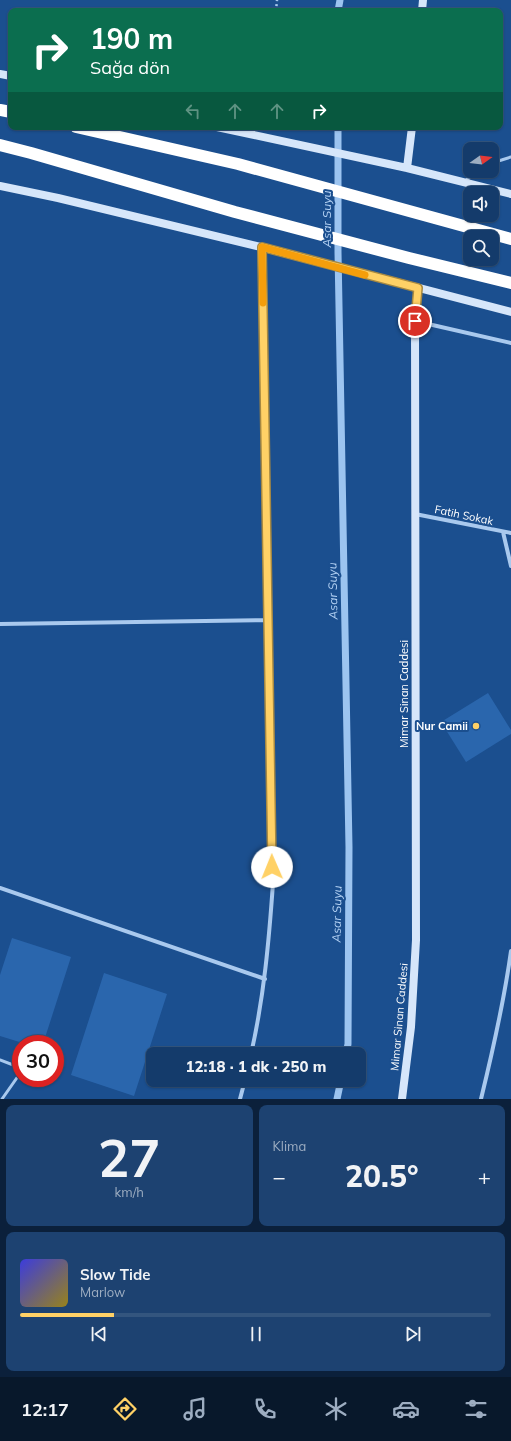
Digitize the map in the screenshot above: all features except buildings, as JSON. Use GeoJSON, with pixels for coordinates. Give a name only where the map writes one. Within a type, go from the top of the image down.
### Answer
{"type":"FeatureCollection","features":[{"type":"Feature","properties":{"kind":"highway"},"geometry":{"type":"LineString","coordinates":[[89,130],[238,164],[511,239]]}},
{"type":"Feature","properties":{"kind":"highway"},"geometry":{"type":"LineString","coordinates":[[0,145],[235,212],[409,258],[511,283]]}},
{"type":"Feature","properties":{"kind":"main road"},"geometry":{"type":"LineString","coordinates":[[229,130],[407,168],[511,194]]}},
{"type":"Feature","properties":{"kind":"main road"},"geometry":{"type":"LineString","coordinates":[[407,168],[412,130]]}},
{"type":"Feature","properties":{"kind":"main road"},"geometry":{"type":"LineString","coordinates":[[0,186],[58,198],[262,247],[511,312]]}},
{"type":"Feature","properties":{"kind":"main road","name":"Mimar Sinan Caddesi"},"geometry":{"type":"LineString","coordinates":[[402,1099],[411,1027],[416,940],[414,514],[415,321],[418,288]]}},
{"type":"Feature","properties":{"kind":"street"},"geometry":{"type":"LineString","coordinates":[[253,1047],[265,979],[273,883],[262,247]]}},
{"type":"Feature","properties":{"kind":"street"},"geometry":{"type":"LineString","coordinates":[[415,321],[511,343]]}},
{"type":"Feature","properties":{"kind":"street","name":"Fatih Sokak"},"geometry":{"type":"LineString","coordinates":[[414,514],[511,533]]}},
{"type":"Feature","properties":{"kind":"street"},"geometry":{"type":"LineString","coordinates":[[502,532],[511,566]]}},
{"type":"Feature","properties":{"kind":"street"},"geometry":{"type":"LineString","coordinates":[[0,624],[268,620]]}},
{"type":"Feature","properties":{"kind":"street"},"geometry":{"type":"LineString","coordinates":[[0,888],[265,979]]}},
{"type":"Feature","properties":{"kind":"street"},"geometry":{"type":"LineString","coordinates":[[481,1099],[506,986],[511,951]]}},
{"type":"Feature","properties":{"kind":"street"},"geometry":{"type":"LineString","coordinates":[[240,1099],[243,1087]]}},
{"type":"Feature","properties":{"kind":"lane"},"geometry":{"type":"LineString","coordinates":[[499,161],[511,157]]}},
{"type":"Feature","properties":{"kind":"lane"},"geometry":{"type":"LineString","coordinates":[[464,182],[469,178]]}},
{"type":"Feature","properties":{"kind":"lane"},"geometry":{"type":"LineString","coordinates":[[0,1060],[12,1065]]}},
{"type":"Feature","properties":{"kind":"lane"},"geometry":{"type":"LineString","coordinates":[[2,1099],[12,1085]]}},
{"type":"Feature","properties":{"kind":"waterway","name":"Asar Suyu"},"geometry":{"type":"LineString","coordinates":[[339,8],[340,0]]}},
{"type":"Feature","properties":{"kind":"waterway","name":"Asar Suyu"},"geometry":{"type":"LineString","coordinates":[[338,130],[338,252],[349,847],[347,1047]]}},
{"type":"Feature","properties":{"kind":"waterway","name":"Asar Suyu"},"geometry":{"type":"LineString","coordinates":[[337,1099],[340,1087]]}},
{"type":"Feature","properties":{"kind":"slow traffic"},"geometry":{"type":"LineString","coordinates":[[263,303],[262,247],[365,275]]}},
{"type":"Feature","properties":{"kind":"place","name":"Nur Camii"},"geometry":{"type":"Point","coordinates":[476,726]}},
{"type":"Feature","properties":{"kind":"route"},"geometry":{"type":"LineString","coordinates":[[272,867],[262,247],[418,288],[415,321]]}}]}
